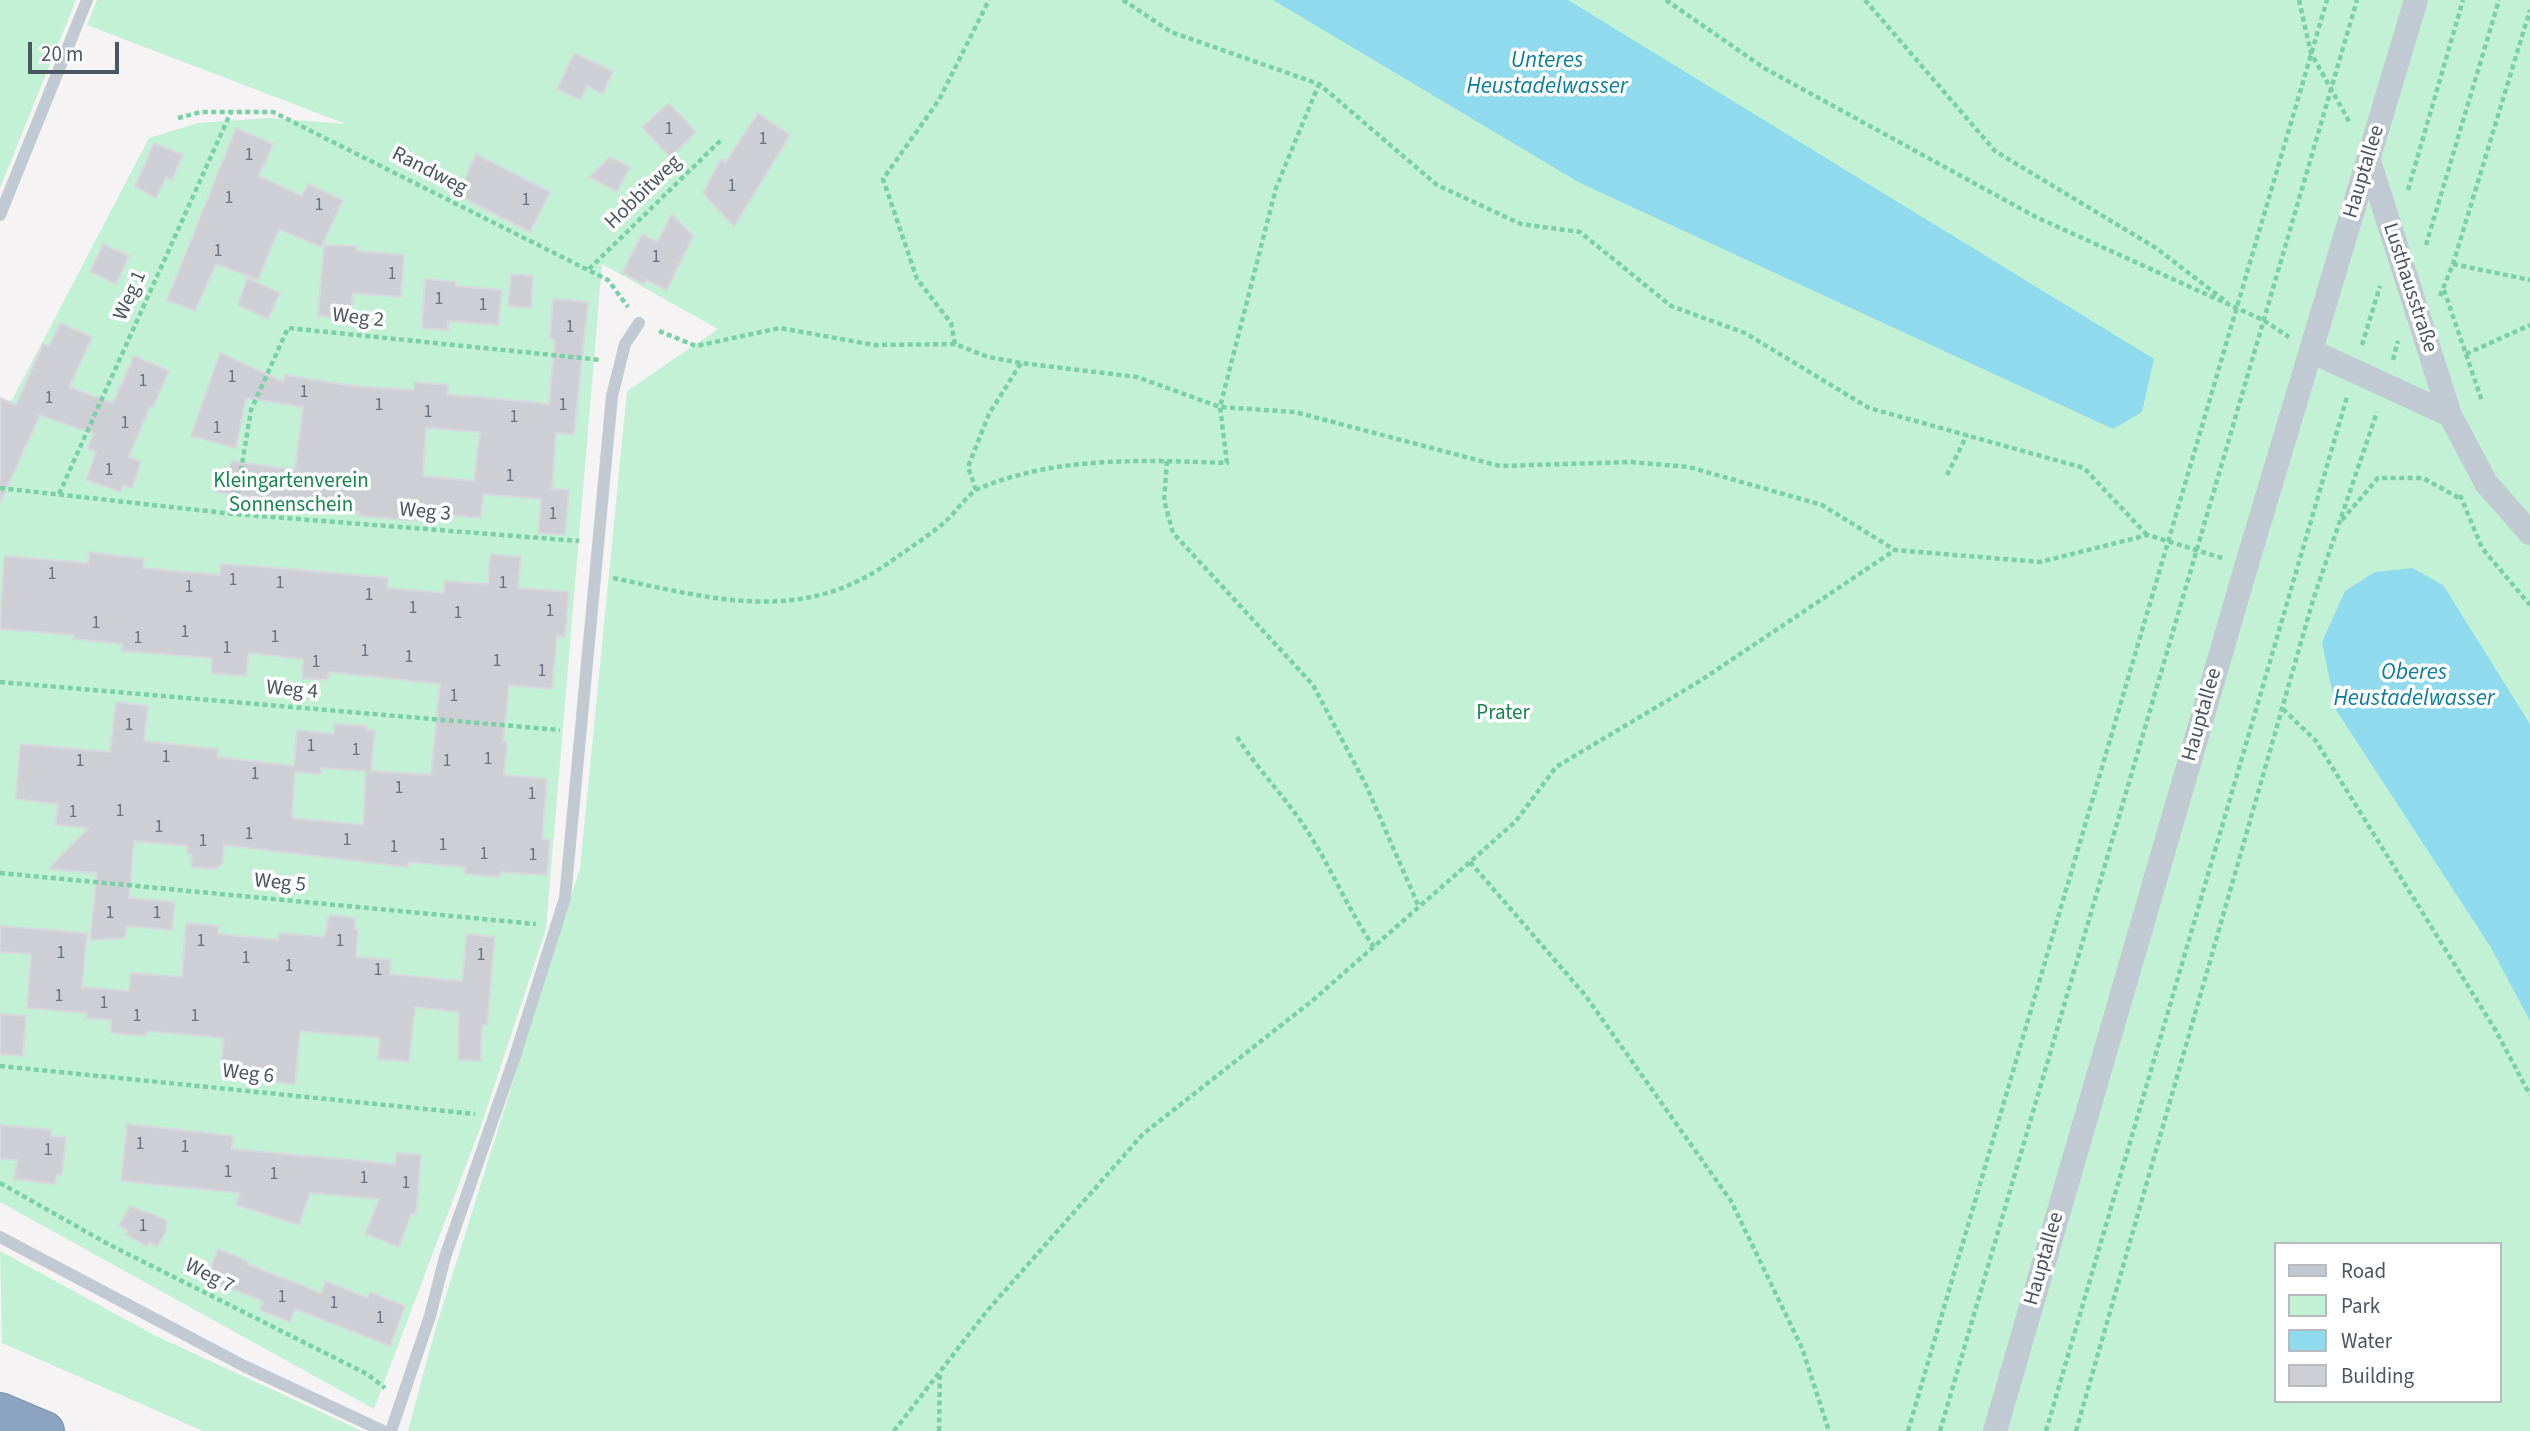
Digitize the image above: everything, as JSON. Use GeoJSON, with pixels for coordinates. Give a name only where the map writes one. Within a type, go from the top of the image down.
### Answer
{"type":"FeatureCollection","features":[{"type":"Feature","properties":{"kind":"highway"},"geometry":{"type":"LineString","coordinates":[[0,1412],[45,1431]]}},
{"type":"Feature","properties":{"kind":"street","name":"Hauptallee"},"geometry":{"type":"LineString","coordinates":[[1995,1431],[2246,567],[2416,0]]}},
{"type":"Feature","properties":{"kind":"street","name":"Lusthausstraße"},"geometry":{"type":"LineString","coordinates":[[2369,161],[2450,415],[2486,483],[2530,533]]}},
{"type":"Feature","properties":{"kind":"street"},"geometry":{"type":"LineString","coordinates":[[2311,351],[2450,415]]}},
{"type":"Feature","properties":{"kind":"lane"},"geometry":{"type":"LineString","coordinates":[[0,215],[87,0]]}},
{"type":"Feature","properties":{"kind":"lane"},"geometry":{"type":"LineString","coordinates":[[391,1431],[430,1316],[445,1257],[565,898],[612,396],[625,344],[639,323]]}},
{"type":"Feature","properties":{"kind":"lane"},"geometry":{"type":"LineString","coordinates":[[0,1237],[244,1366],[383,1431]]}},
{"type":"Feature","properties":{"kind":"path"},"geometry":{"type":"LineString","coordinates":[[955,344],[951,323],[917,279],[883,179],[939,100],[989,0]]}},
{"type":"Feature","properties":{"kind":"path"},"geometry":{"type":"LineString","coordinates":[[1123,0],[1171,32],[1319,84],[1437,185],[1521,224],[1580,233],[1671,306],[1745,333],[1870,408],[2084,468],[2148,535]]}},
{"type":"Feature","properties":{"kind":"path"},"geometry":{"type":"LineString","coordinates":[[1666,0],[1764,68],[2024,210],[2263,320],[2311,351]]}},
{"type":"Feature","properties":{"kind":"path"},"geometry":{"type":"LineString","coordinates":[[1865,0],[1996,150],[2156,247],[2234,308]]}},
{"type":"Feature","properties":{"kind":"path"},"geometry":{"type":"LineString","coordinates":[[2299,0],[2311,53],[2332,86],[2369,161]]}},
{"type":"Feature","properties":{"kind":"path"},"geometry":{"type":"LineString","coordinates":[[1908,1431],[2170,541],[2234,308],[2327,0]]}},
{"type":"Feature","properties":{"kind":"path"},"geometry":{"type":"LineString","coordinates":[[1940,1431],[2357,0]]}},
{"type":"Feature","properties":{"kind":"path"},"geometry":{"type":"LineString","coordinates":[[2046,1431],[2463,0]]}},
{"type":"Feature","properties":{"kind":"path"},"geometry":{"type":"LineString","coordinates":[[2076,1431],[2313,600],[2386,386],[2500,0]]}},
{"type":"Feature","properties":{"kind":"path"},"geometry":{"type":"LineString","coordinates":[[2421,327],[2444,289],[2453,264],[2530,10]]}},
{"type":"Feature","properties":{"kind":"path"},"geometry":{"type":"LineString","coordinates":[[595,574],[729,602],[790,602],[866,580],[945,522],[976,490],[1016,476],[1089,463],[1227,463],[1220,407],[1276,188],[1319,84]]}},
{"type":"Feature","properties":{"kind":"path","name":"Weg 1"},"geometry":{"type":"LineString","coordinates":[[59,494],[231,112]]}},
{"type":"Feature","properties":{"kind":"path","name":"Randweg"},"geometry":{"type":"LineString","coordinates":[[178,118],[201,113],[273,112],[589,269],[608,280],[639,323]]}},
{"type":"Feature","properties":{"kind":"path","name":"Hobbitweg"},"geometry":{"type":"LineString","coordinates":[[589,269],[721,140]]}},
{"type":"Feature","properties":{"kind":"path"},"geometry":{"type":"LineString","coordinates":[[2453,264],[2530,280]]}},
{"type":"Feature","properties":{"kind":"path"},"geometry":{"type":"LineString","coordinates":[[2444,289],[2482,401]]}},
{"type":"Feature","properties":{"kind":"path"},"geometry":{"type":"LineString","coordinates":[[639,323],[696,346],[780,328],[874,345],[955,344],[988,357],[1021,363],[1138,377],[1220,407],[1295,412],[1500,466],[1631,462],[1689,467],[1822,505],[1895,550],[2040,562],[2148,535],[2246,567]]}},
{"type":"Feature","properties":{"kind":"path"},"geometry":{"type":"LineString","coordinates":[[2466,354],[2530,325]]}},
{"type":"Feature","properties":{"kind":"path","name":"Weg 2"},"geometry":{"type":"LineString","coordinates":[[234,514],[251,410],[288,328],[620,362]]}},
{"type":"Feature","properties":{"kind":"path"},"geometry":{"type":"LineString","coordinates":[[976,490],[968,467],[989,414],[1021,363]]}},
{"type":"Feature","properties":{"kind":"path"},"geometry":{"type":"LineString","coordinates":[[1947,475],[1967,435]]}},
{"type":"Feature","properties":{"kind":"path"},"geometry":{"type":"LineString","coordinates":[[1167,461],[1164,500],[1174,533],[1313,685],[1365,783],[1419,907]]}},
{"type":"Feature","properties":{"kind":"path"},"geometry":{"type":"LineString","coordinates":[[2340,523],[2378,478],[2423,478],[2460,499]]}},
{"type":"Feature","properties":{"kind":"path","name":"Weg 3"},"geometry":{"type":"LineString","coordinates":[[0,488],[234,514],[597,543]]}},
{"type":"Feature","properties":{"kind":"path"},"geometry":{"type":"LineString","coordinates":[[894,1431],[987,1311],[1143,1134],[1312,1001],[1470,862],[1516,821],[1556,767],[1700,681],[1895,550]]}},
{"type":"Feature","properties":{"kind":"path","name":"Weg 4"},"geometry":{"type":"LineString","coordinates":[[0,682],[582,732]]}},
{"type":"Feature","properties":{"kind":"path"},"geometry":{"type":"LineString","coordinates":[[2283,709],[2316,741],[2497,1031],[2530,1095]]}},
{"type":"Feature","properties":{"kind":"path"},"geometry":{"type":"LineString","coordinates":[[1237,737],[1260,773],[1306,828],[1353,918],[1374,947]]}},
{"type":"Feature","properties":{"kind":"path"},"geometry":{"type":"LineString","coordinates":[[1470,862],[1585,995],[1731,1200],[1802,1348],[1829,1431]]}},
{"type":"Feature","properties":{"kind":"path","name":"Weg 5"},"geometry":{"type":"LineString","coordinates":[[0,873],[556,926]]}},
{"type":"Feature","properties":{"kind":"path","name":"Weg 6"},"geometry":{"type":"LineString","coordinates":[[0,1066],[494,1116]]}},
{"type":"Feature","properties":{"kind":"path","name":"Weg 7"},"geometry":{"type":"LineString","coordinates":[[0,1183],[108,1244],[368,1374],[401,1402]]}},
{"type":"Feature","properties":{"kind":"path"},"geometry":{"type":"LineString","coordinates":[[939,1431],[940,1372]]}},
{"type":"Feature","properties":{"kind":"green space"},"geometry":{"type":"Polygon","coordinates":[[[0,0],[76,0],[0,188],[0,0]]]}},
{"type":"Feature","properties":{"kind":"green space","name":"Prater"},"geometry":{"type":"Polygon","coordinates":[[[97,0],[2530,0],[2530,1431],[408,1431],[436,1327],[580,868],[627,391],[718,329],[602,264],[546,929],[482,1123],[374,1409],[0,1202],[0,423],[149,138],[198,123],[269,118],[346,124],[87,25],[97,0]]]}},
{"type":"Feature","properties":{"kind":"green space"},"geometry":{"type":"Polygon","coordinates":[[[0,1251],[154,1335],[362,1431],[203,1431],[2,1343],[0,1251]]]}},
{"type":"Feature","properties":{"kind":"water","name":"Unteres Heustadelwasser"},"geometry":{"type":"Polygon","coordinates":[[[1273,0],[1568,0],[2154,359],[2142,412],[2113,429],[1580,183],[1273,0]]]}},
{"type":"Feature","properties":{"kind":"water","name":"Oberes Heustadelwasser"},"geometry":{"type":"Polygon","coordinates":[[[2412,568],[2443,585],[2530,724],[2530,1021],[2490,946],[2336,710],[2322,642],[2345,591],[2375,572],[2412,568]]]}},
{"type":"Feature","properties":{"kind":"building"},"geometry":{"type":"Polygon","coordinates":[[[574,53],[613,71],[603,94],[587,86],[581,100],[557,89],[574,53]]]}},
{"type":"Feature","properties":{"kind":"building"},"geometry":{"type":"Polygon","coordinates":[[[669,103],[696,132],[670,157],[642,127],[669,103]]]}},
{"type":"Feature","properties":{"kind":"building"},"geometry":{"type":"Polygon","coordinates":[[[758,113],[790,135],[734,227],[703,193],[721,159],[725,163],[758,113]]]}},
{"type":"Feature","properties":{"kind":"building"},"geometry":{"type":"Polygon","coordinates":[[[236,128],[273,144],[259,176],[302,196],[308,184],[343,200],[321,247],[279,229],[258,280],[216,264],[195,311],[167,300],[236,128]]]}},
{"type":"Feature","properties":{"kind":"building"},"geometry":{"type":"Polygon","coordinates":[[[154,143],[183,155],[172,180],[166,177],[156,198],[135,187],[154,143]]]}},
{"type":"Feature","properties":{"kind":"building"},"geometry":{"type":"Polygon","coordinates":[[[476,154],[550,192],[530,232],[458,195],[476,154]]]}},
{"type":"Feature","properties":{"kind":"building"},"geometry":{"type":"Polygon","coordinates":[[[610,157],[630,167],[617,192],[589,177],[610,157]]]}},
{"type":"Feature","properties":{"kind":"building"},"geometry":{"type":"Polygon","coordinates":[[[672,214],[693,236],[667,290],[647,280],[644,284],[622,273],[642,234],[657,242],[672,214]]]}},
{"type":"Feature","properties":{"kind":"building"},"geometry":{"type":"Polygon","coordinates":[[[103,244],[129,256],[116,284],[90,272],[103,244]]]}},
{"type":"Feature","properties":{"kind":"building"},"geometry":{"type":"Polygon","coordinates":[[[324,245],[357,246],[357,251],[404,255],[401,297],[353,293],[351,319],[318,316],[324,245]]]}},
{"type":"Feature","properties":{"kind":"building"},"geometry":{"type":"Polygon","coordinates":[[[511,274],[533,276],[531,308],[508,306],[511,274]]]}},
{"type":"Feature","properties":{"kind":"building"},"geometry":{"type":"Polygon","coordinates":[[[247,278],[280,293],[268,319],[238,305],[247,278]]]}},
{"type":"Feature","properties":{"kind":"building"},"geometry":{"type":"Polygon","coordinates":[[[425,279],[456,282],[455,286],[502,290],[498,325],[448,321],[448,330],[422,328],[425,279]]]}},
{"type":"Feature","properties":{"kind":"building"},"geometry":{"type":"Polygon","coordinates":[[[553,299],[588,302],[574,435],[556,433],[552,489],[569,490],[565,535],[538,533],[541,499],[483,494],[481,518],[436,514],[436,522],[358,516],[359,512],[216,492],[232,461],[295,470],[303,407],[246,398],[236,448],[191,436],[220,353],[284,382],[285,375],[353,386],[414,390],[414,382],[448,385],[447,394],[549,404],[555,341],[550,338],[553,299]],[[426,428],[423,476],[474,481],[480,432],[426,428]]]}},
{"type":"Feature","properties":{"kind":"building"},"geometry":{"type":"Polygon","coordinates":[[[60,323],[92,337],[69,387],[113,403],[134,356],[169,371],[153,407],[150,406],[129,457],[141,462],[132,488],[123,485],[121,492],[86,480],[96,452],[87,448],[94,434],[40,415],[0,503],[0,398],[16,405],[43,344],[49,346],[60,323]]]}},
{"type":"Feature","properties":{"kind":"building"},"geometry":{"type":"Polygon","coordinates":[[[89,552],[144,559],[143,568],[220,575],[221,564],[266,567],[388,578],[387,588],[444,593],[444,581],[488,584],[490,554],[521,557],[518,588],[569,592],[565,637],[557,636],[552,689],[509,685],[503,741],[507,741],[504,775],[547,779],[542,839],[550,840],[547,875],[500,872],[499,877],[465,874],[465,867],[408,862],[408,867],[224,845],[223,863],[215,869],[191,867],[192,854],[187,853],[188,846],[134,841],[129,898],[175,902],[172,930],[127,926],[125,938],[90,940],[97,873],[48,869],[88,828],[55,825],[58,804],[16,799],[20,744],[110,752],[116,702],[148,706],[144,741],[218,749],[217,757],[294,766],[297,730],[334,734],[335,724],[367,726],[366,730],[375,730],[371,771],[431,775],[440,684],[329,672],[328,680],[302,678],[303,659],[249,653],[246,676],[211,673],[212,658],[122,651],[123,644],[74,639],[74,635],[0,629],[4,556],[88,563],[89,552]],[[321,768],[321,774],[295,772],[292,818],[363,825],[366,771],[321,768]]]}},
{"type":"Feature","properties":{"kind":"building"},"geometry":{"type":"Polygon","coordinates":[[[329,915],[355,918],[354,929],[358,929],[356,957],[391,960],[390,974],[462,981],[467,934],[495,937],[487,1025],[482,1025],[481,1061],[458,1060],[459,1012],[415,1007],[409,1062],[378,1059],[380,1038],[300,1031],[295,1084],[267,1081],[268,1070],[221,1066],[224,1038],[147,1031],[146,1036],[111,1033],[111,1020],[86,1018],[86,1013],[27,1008],[31,954],[0,952],[0,926],[87,933],[82,987],[129,991],[131,973],[182,977],[186,923],[219,926],[218,934],[278,940],[279,933],[324,937],[329,915]]]}},
{"type":"Feature","properties":{"kind":"building"},"geometry":{"type":"Polygon","coordinates":[[[0,1014],[26,1016],[23,1056],[0,1054],[0,1014]]]}},
{"type":"Feature","properties":{"kind":"building"},"geometry":{"type":"Polygon","coordinates":[[[127,1124],[233,1136],[232,1149],[395,1164],[396,1153],[421,1155],[416,1214],[411,1214],[399,1247],[365,1234],[379,1199],[310,1193],[299,1225],[236,1205],[240,1193],[121,1181],[127,1124]]]}},
{"type":"Feature","properties":{"kind":"building"},"geometry":{"type":"Polygon","coordinates":[[[0,1125],[51,1130],[51,1136],[66,1137],[62,1175],[57,1175],[54,1184],[14,1179],[17,1160],[0,1159],[0,1125]]]}},
{"type":"Feature","properties":{"kind":"building"},"geometry":{"type":"Polygon","coordinates":[[[130,1206],[167,1220],[166,1231],[157,1247],[150,1242],[147,1246],[126,1235],[128,1231],[119,1226],[130,1206]]]}},
{"type":"Feature","properties":{"kind":"building"},"geometry":{"type":"Polygon","coordinates":[[[218,1249],[248,1261],[247,1264],[321,1293],[326,1281],[368,1298],[370,1292],[405,1306],[390,1346],[295,1309],[290,1322],[260,1310],[263,1301],[206,1279],[218,1249]]]}},
{"type":"Feature","properties":{"kind":"park label","name":"Kleingartenverein Sonnenschein"},"geometry":{"type":"Point","coordinates":[291,494]}}]}
